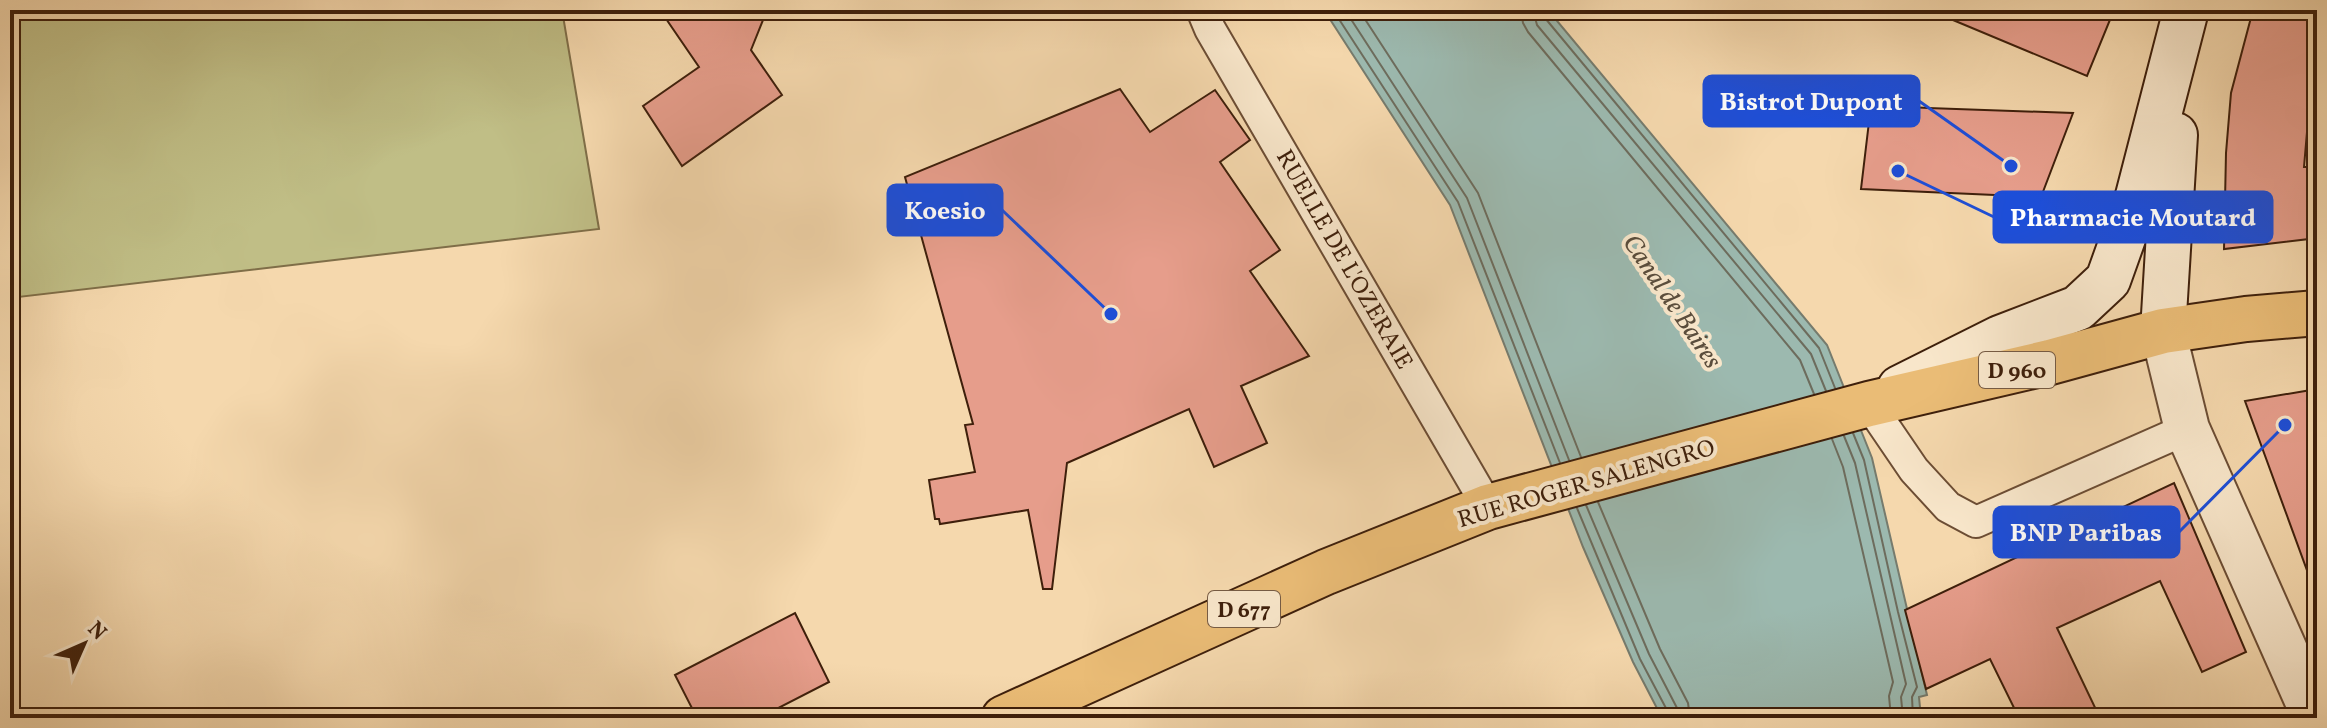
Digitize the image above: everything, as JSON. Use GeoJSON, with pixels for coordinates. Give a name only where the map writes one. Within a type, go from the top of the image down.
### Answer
{"type":"FeatureCollection","features":[{"type":"Feature","properties":{"kind":"main road","name":"D 677"},"geometry":{"type":"LineString","coordinates":[[1869,404],[2000,338],[2078,308],[2108,280],[2138,196],[2183,22]]}},
{"type":"Feature","properties":{"kind":"main road","name":"D 677"},"geometry":{"type":"LineString","coordinates":[[2163,331],[2183,22]]}},
{"type":"Feature","properties":{"kind":"main road","name":"D 677"},"geometry":{"type":"LineString","coordinates":[[2138,196],[2163,331]]}},
{"type":"Feature","properties":{"kind":"main road","name":"D 960"},"geometry":{"type":"LineString","coordinates":[[1869,404],[2050,362],[2163,331],[2317,313]]}},
{"type":"Feature","properties":{"kind":"main road"},"geometry":{"type":"LineString","coordinates":[[2163,331],[2187,429],[2315,718]]}},
{"type":"Feature","properties":{"kind":"main road","name":"RUE ROGER SALENGRO"},"geometry":{"type":"LineString","coordinates":[[1004,718],[1326,572],[1488,507],[1869,404]]}},
{"type":"Feature","properties":{"kind":"lane","name":"RUELLE DE L'OZERAIE"},"geometry":{"type":"LineString","coordinates":[[1202,10],[1210,29],[1488,507]]}},
{"type":"Feature","properties":{"kind":"lane"},"geometry":{"type":"LineString","coordinates":[[1869,404],[1914,470],[1948,507],[1976,522],[2187,429]]}},
{"type":"Feature","properties":{"kind":"shaded area"},"geometry":{"type":"Polygon","coordinates":[[[10,10],[562,10],[599,229],[10,298],[10,10]]]}},
{"type":"Feature","properties":{"kind":"water","name":"Canal de Baires"},"geometry":{"type":"Polygon","coordinates":[[[1324,10],[1548,10],[1827,345],[1872,458],[1927,695],[1919,697],[1921,718],[1662,718],[1633,662],[1583,547],[1450,205],[1324,10]]]}},
{"type":"Feature","properties":{"kind":"building"},"geometry":{"type":"Polygon","coordinates":[[[660,10],[767,10],[751,50],[782,95],[682,166],[643,106],[699,67],[660,10]]]}},
{"type":"Feature","properties":{"kind":"building"},"geometry":{"type":"Polygon","coordinates":[[[1929,10],[2114,10],[2087,76],[1929,10]]]}},
{"type":"Feature","properties":{"kind":"building"},"geometry":{"type":"Polygon","coordinates":[[[2253,10],[2317,10],[2317,62],[2313,62],[2304,167],[2317,167],[2317,238],[2224,249],[2231,93],[2253,10]]]}},
{"type":"Feature","properties":{"kind":"building"},"geometry":{"type":"Polygon","coordinates":[[[1120,89],[1150,132],[1215,90],[1250,140],[1220,162],[1280,250],[1250,271],[1309,356],[1241,386],[1267,443],[1214,467],[1189,409],[1067,463],[1052,589],[1043,589],[1028,510],[940,524],[939,519],[935,519],[929,480],[975,472],[965,425],[973,424],[905,177],[1120,89]]]}},
{"type":"Feature","properties":{"kind":"building"},"geometry":{"type":"Polygon","coordinates":[[[1871,105],[2073,113],[2041,197],[1861,189],[1871,105]]]}},
{"type":"Feature","properties":{"kind":"building"},"geometry":{"type":"Polygon","coordinates":[[[2317,389],[2317,584],[2312,584],[2245,401],[2317,389]]]}},
{"type":"Feature","properties":{"kind":"building"},"geometry":{"type":"Polygon","coordinates":[[[2174,483],[2246,652],[2202,672],[2160,581],[2057,628],[2100,718],[2019,718],[1990,659],[1926,689],[1905,610],[2174,483]]]}},
{"type":"Feature","properties":{"kind":"building"},"geometry":{"type":"Polygon","coordinates":[[[795,613],[829,682],[759,718],[697,718],[675,675],[795,613]]]}},
{"type":"Feature","properties":{"kind":"place","name":"Bistrot Dupont"},"geometry":{"type":"Point","coordinates":[2011,166]}},
{"type":"Feature","properties":{"kind":"place","name":"Pharmacie Moutard"},"geometry":{"type":"Point","coordinates":[1898,171]}},
{"type":"Feature","properties":{"kind":"place","name":"Koesio"},"geometry":{"type":"Point","coordinates":[1111,314]}},
{"type":"Feature","properties":{"kind":"place","name":"BNP Paribas"},"geometry":{"type":"Point","coordinates":[2285,425]}}]}
